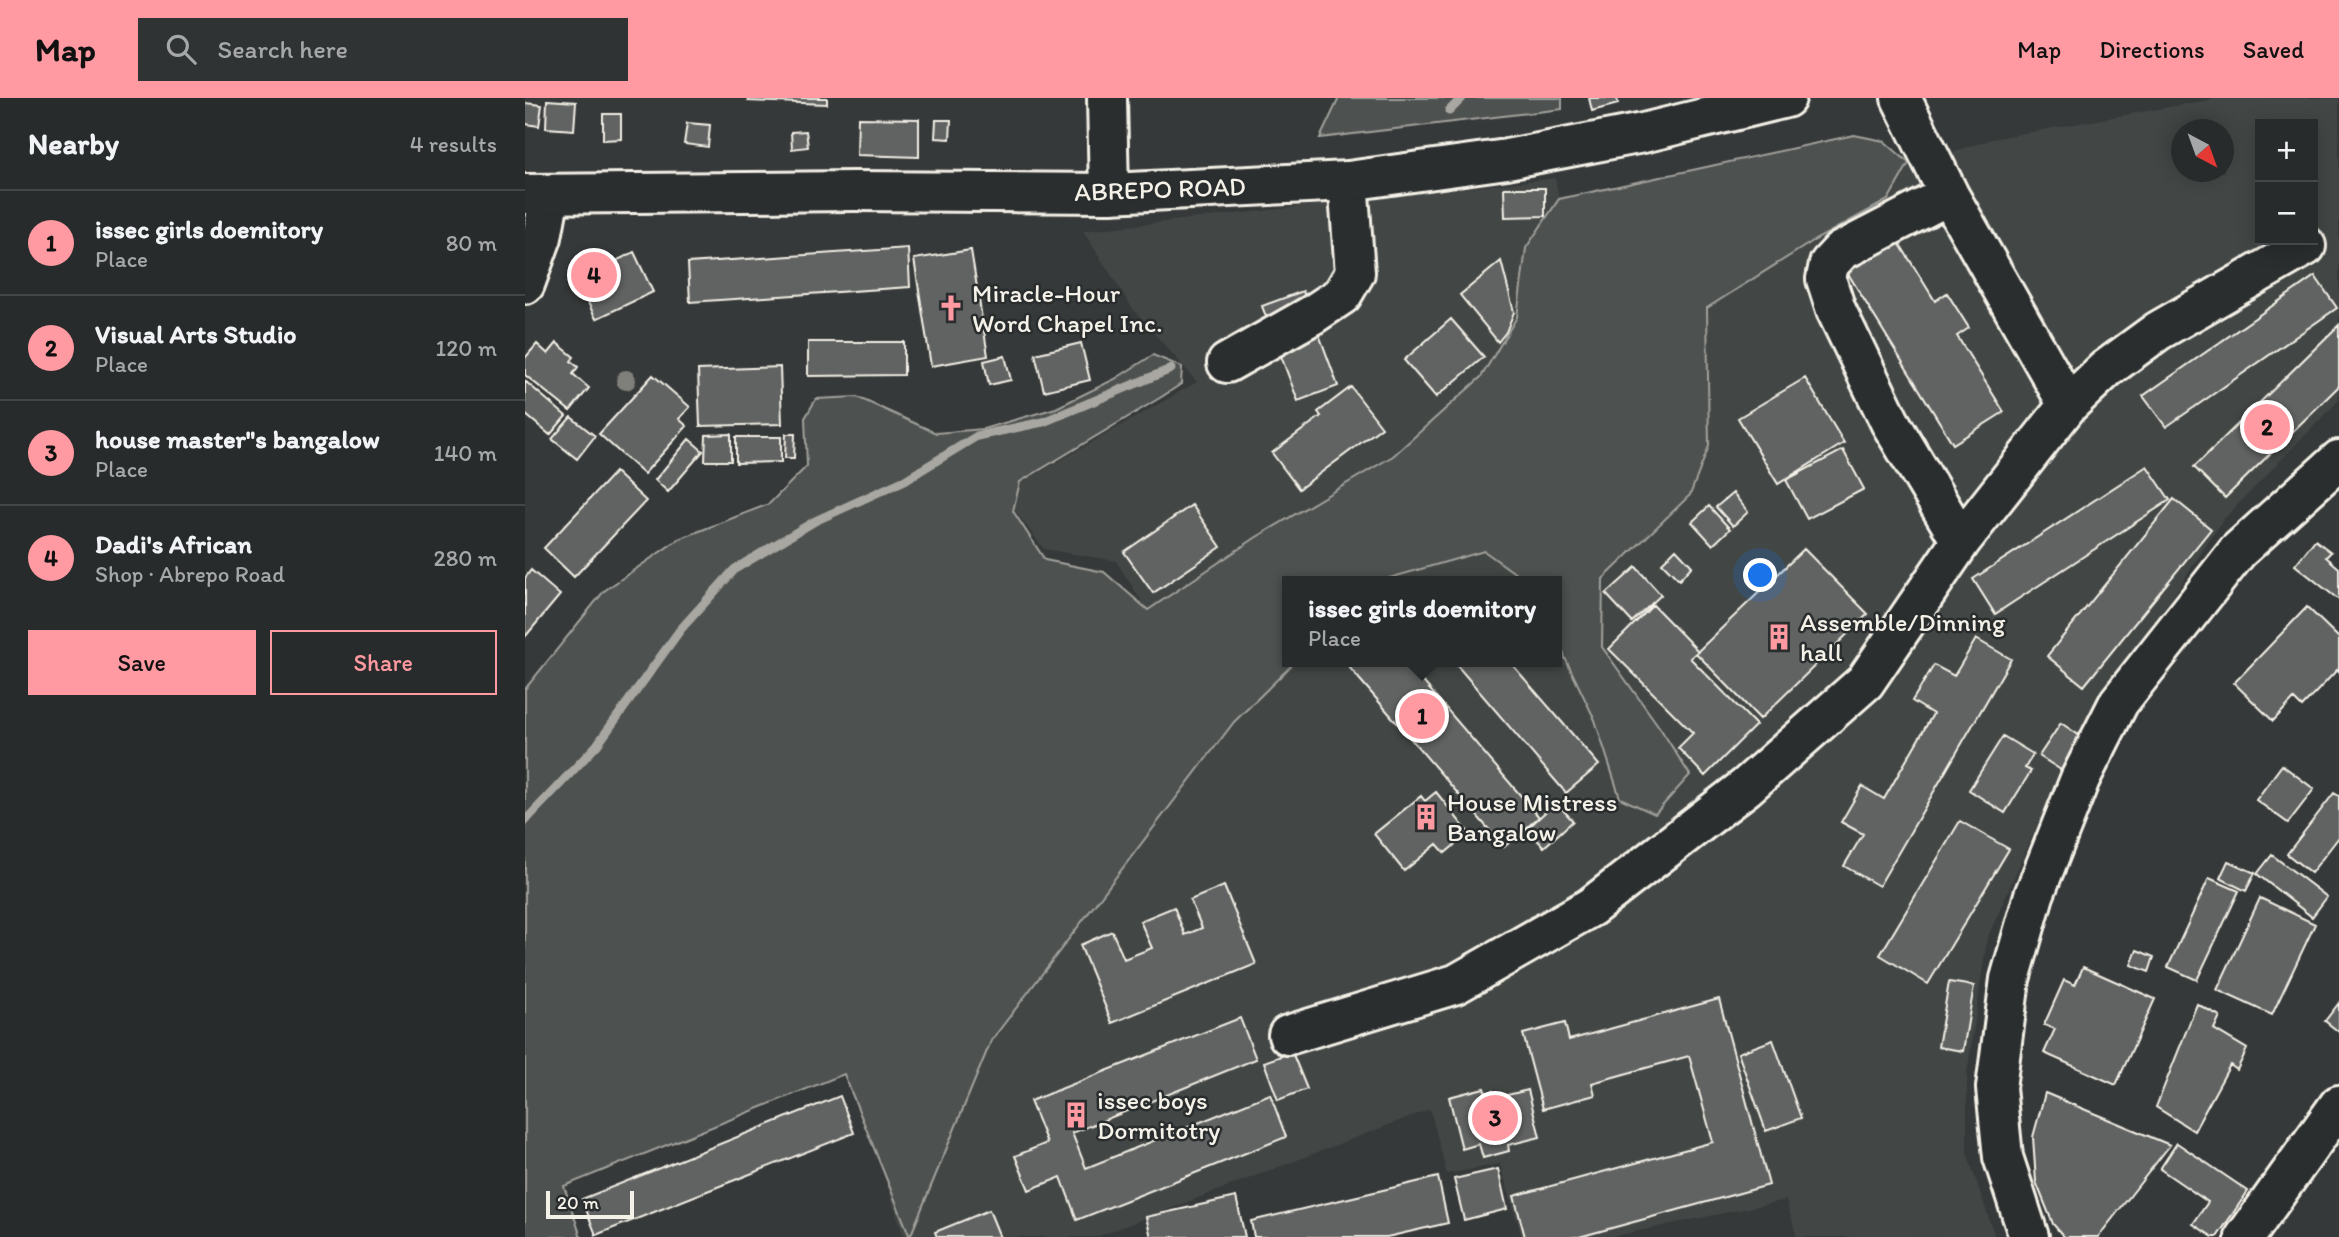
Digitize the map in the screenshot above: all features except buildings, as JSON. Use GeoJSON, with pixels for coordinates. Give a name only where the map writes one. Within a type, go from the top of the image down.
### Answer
{"type":"FeatureCollection","features":[{"type":"Feature","properties":{"kind":"street"},"geometry":{"type":"LineString","coordinates":[[1107,98],[1109,193]]}},
{"type":"Feature","properties":{"kind":"street","name":"ABREPO ROAD"},"geometry":{"type":"LineString","coordinates":[[538,194],[854,191],[1109,193],[1348,181],[1507,159],[1643,133],[1786,98]]}},
{"type":"Feature","properties":{"kind":"street"},"geometry":{"type":"LineString","coordinates":[[1901,98],[1949,195],[2068,405]]}},
{"type":"Feature","properties":{"kind":"street"},"geometry":{"type":"LineString","coordinates":[[1227,363],[1342,295],[1355,273],[1348,181]]}},
{"type":"Feature","properties":{"kind":"street"},"geometry":{"type":"LineString","coordinates":[[525,284],[542,237],[538,194]]}},
{"type":"Feature","properties":{"kind":"street"},"geometry":{"type":"LineString","coordinates":[[1949,195],[1841,251],[1829,264],[1826,279],[1836,310],[1890,422],[1961,541]]}},
{"type":"Feature","properties":{"kind":"street"},"geometry":{"type":"LineString","coordinates":[[1288,1035],[1456,984],[1591,907],[1746,787],[1865,682],[1961,541],[2068,405],[2106,369],[2158,331],[2305,246]]}},
{"type":"Feature","properties":{"kind":"street"},"geometry":{"type":"LineString","coordinates":[[2029,1237],[2003,1157],[1996,1088],[2010,979],[2034,895],[2080,779],[2119,702],[2238,551],[2339,460]]}},
{"type":"Feature","properties":{"kind":"street"},"geometry":{"type":"LineString","coordinates":[[2245,1237],[2339,1105]]}},
{"type":"Feature","properties":{"kind":"shaded area"},"geometry":{"type":"Polygon","coordinates":[[[1339,98],[1562,98],[1562,109],[1320,138],[1339,98]]]}},
{"type":"Feature","properties":{"kind":"shaded area"},"geometry":{"type":"Polygon","coordinates":[[[2219,98],[2339,98],[2339,400],[2222,521],[2110,694],[2050,796],[1987,939],[1967,1074],[1967,1153],[1995,1237],[1797,1237],[1786,1200],[1610,1237],[1522,1237],[1500,1164],[1447,1174],[1430,1109],[1096,1237],[904,1237],[786,876],[1089,637],[1142,602],[1116,561],[1044,549],[1002,494],[1197,382],[1133,309],[1083,231],[1555,178],[1559,199],[1526,248],[1524,265],[1891,172],[1992,139],[2219,98]]]}},
{"type":"Feature","properties":{"kind":"shaded area"},"geometry":{"type":"Polygon","coordinates":[[[1854,135],[1884,141],[1909,163],[1888,200],[1813,241],[1707,308],[1709,446],[1690,495],[1603,579],[1602,647],[1690,775],[1655,814],[1620,798],[1595,720],[1565,658],[1562,649],[1562,576],[1519,576],[1484,551],[1396,576],[1282,576],[1282,667],[1290,667],[1234,722],[991,1041],[910,1237],[844,1074],[564,1186],[581,1237],[525,1237],[525,689],[604,591],[679,539],[769,504],[807,466],[805,418],[816,399],[857,397],[936,433],[983,429],[1056,408],[1115,379],[1153,355],[1182,367],[1181,384],[1020,482],[1013,511],[1045,560],[1104,572],[1148,610],[1255,538],[1393,456],[1481,377],[1517,317],[1526,248],[1559,199],[1854,135]]]}},
{"type":"Feature","properties":{"kind":"waterway"},"geometry":{"type":"LineString","coordinates":[[1449,111],[1462,98]]}},
{"type":"Feature","properties":{"kind":"waterway"},"geometry":{"type":"LineString","coordinates":[[525,821],[597,745],[680,630],[735,569],[815,521],[905,480],[977,436],[1043,422],[1171,369]]}},
{"type":"Feature","properties":{"kind":"place","name":"Dadi's African"},"geometry":{"type":"Point","coordinates":[594,275]}},
{"type":"Feature","properties":{"kind":"place","name":"Miracle-Hour Word Chapel Inc."},"geometry":{"type":"Point","coordinates":[951,308]}},
{"type":"Feature","properties":{"kind":"place","name":"Visual Arts Studio"},"geometry":{"type":"Point","coordinates":[2267,427]}},
{"type":"Feature","properties":{"kind":"place","name":"Assemble/Dinning hall"},"geometry":{"type":"Point","coordinates":[1779,637]}},
{"type":"Feature","properties":{"kind":"place","name":"issec girls doemitory"},"geometry":{"type":"Point","coordinates":[1422,716]}},
{"type":"Feature","properties":{"kind":"place","name":"House Mistress Bangalow"},"geometry":{"type":"Point","coordinates":[1426,817]}},
{"type":"Feature","properties":{"kind":"place","name":"issec boys Dormitotry"},"geometry":{"type":"Point","coordinates":[1076,1115]}},
{"type":"Feature","properties":{"kind":"place","name":"house master\"s bangalow"},"geometry":{"type":"Point","coordinates":[1495,1118]}}]}
